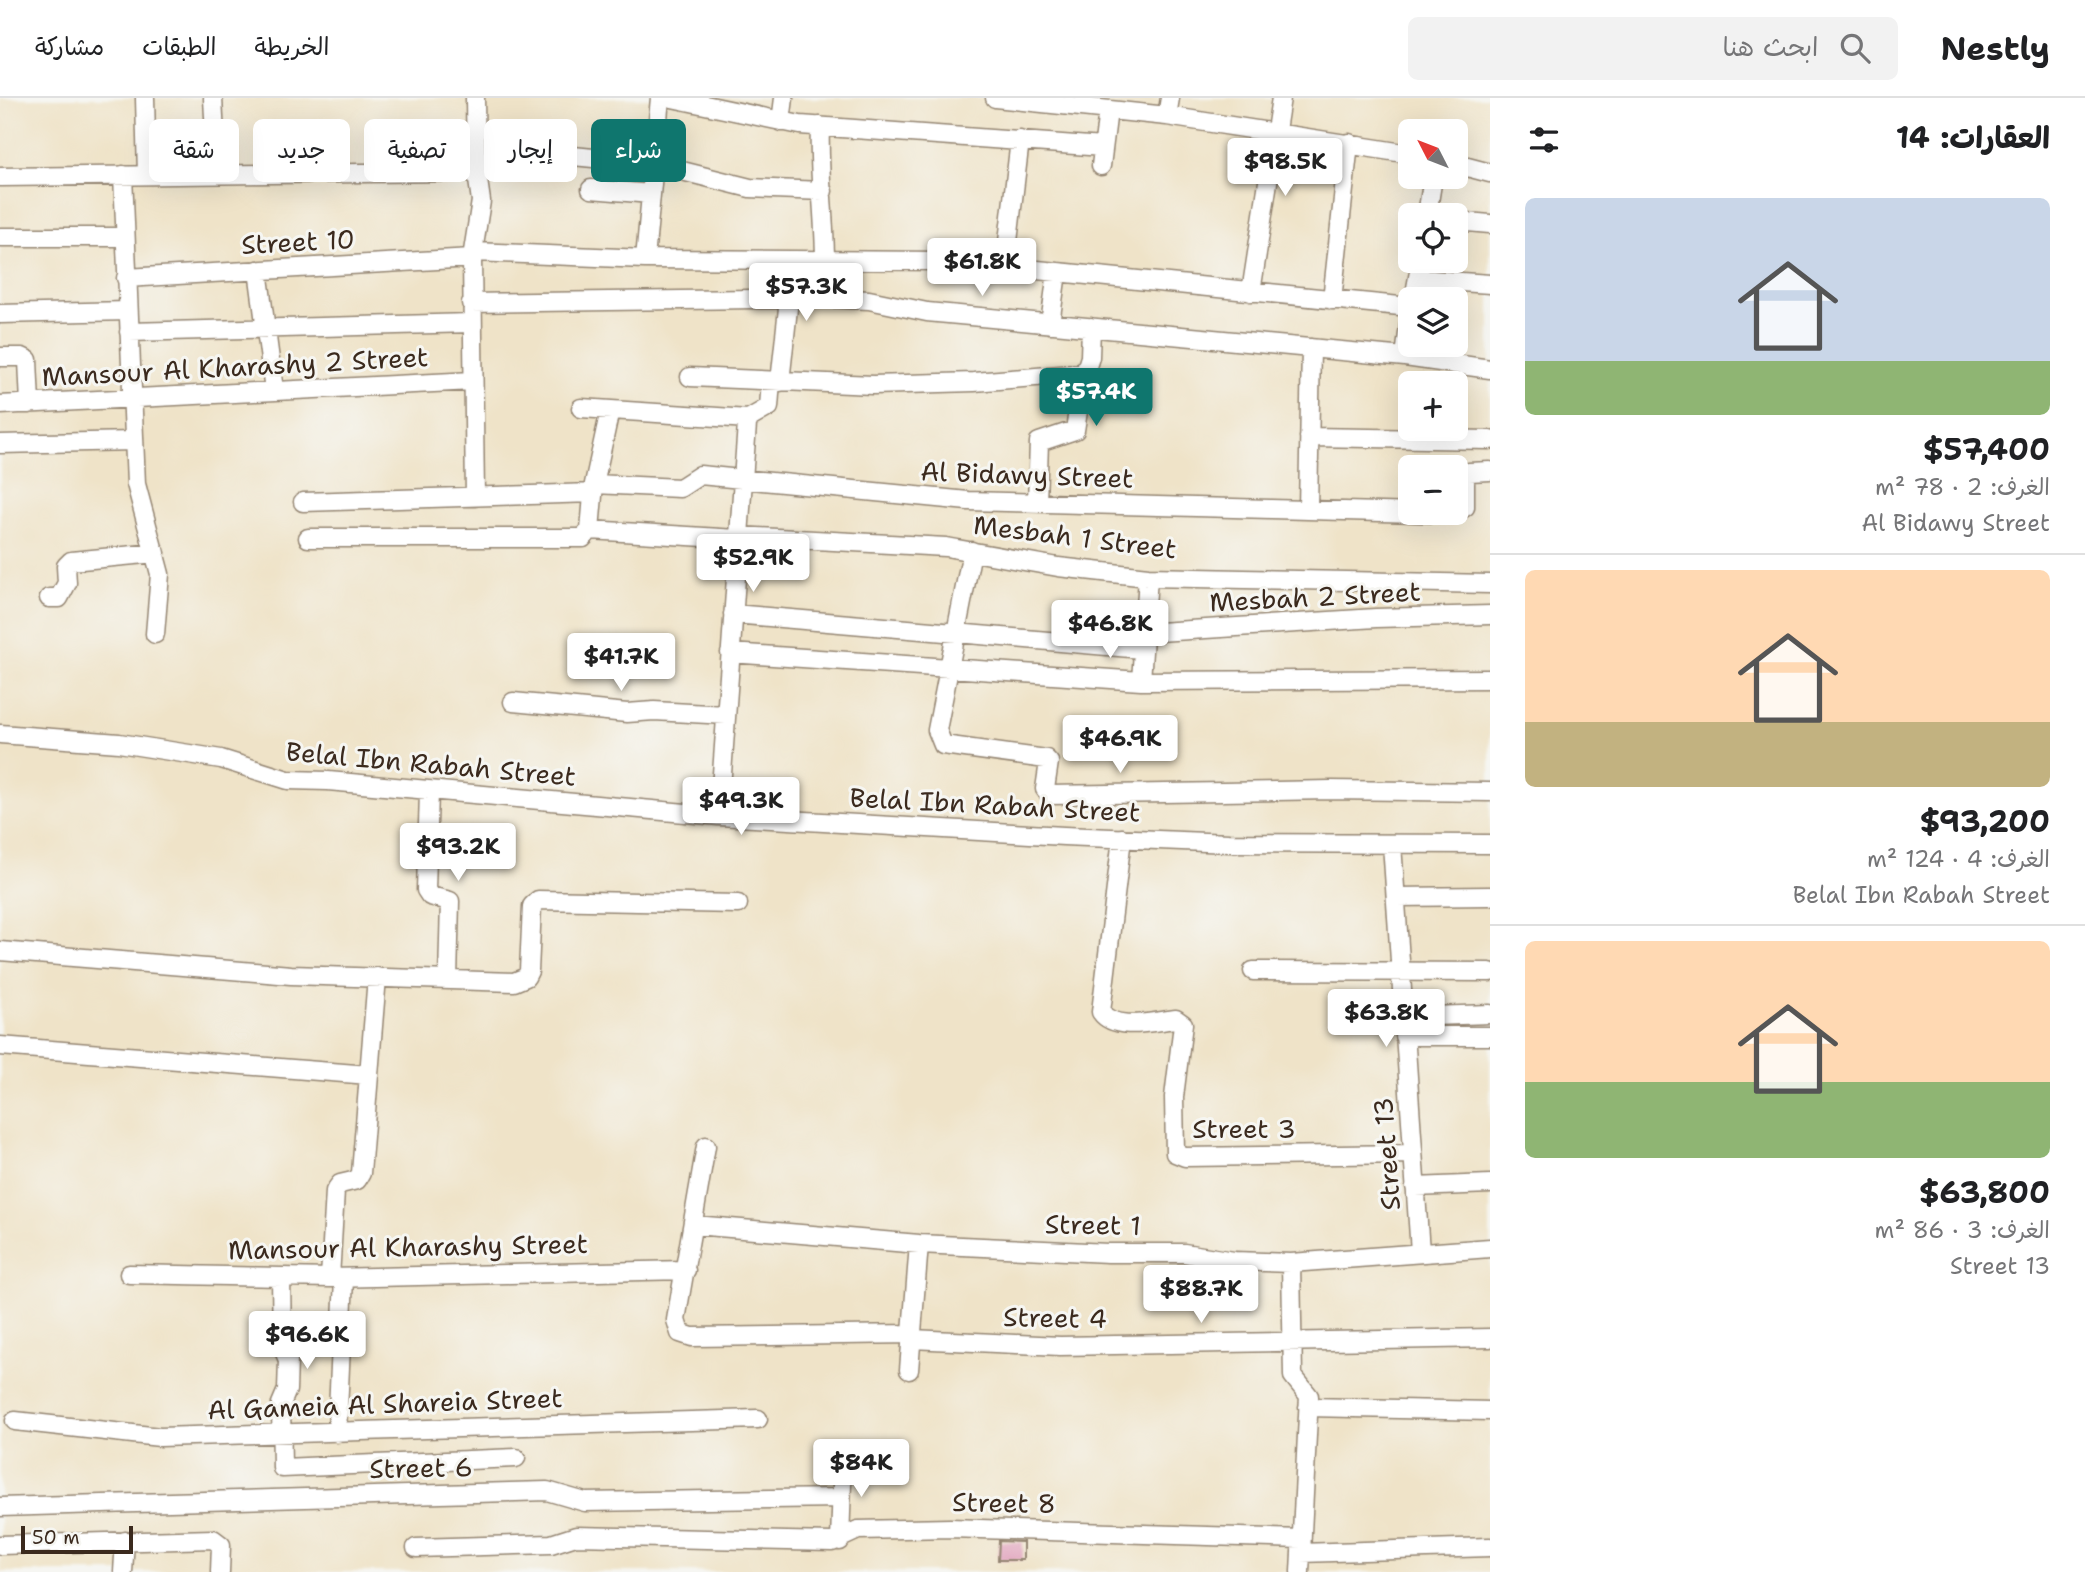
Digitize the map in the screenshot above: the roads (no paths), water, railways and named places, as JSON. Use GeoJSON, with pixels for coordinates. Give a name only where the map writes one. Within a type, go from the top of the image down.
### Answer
{"type":"FeatureCollection","features":[{"type":"Feature","properties":{"kind":"street"},"geometry":{"type":"LineString","coordinates":[[0,177],[147,175],[145,98]]}},
{"type":"Feature","properties":{"kind":"street"},"geometry":{"type":"LineString","coordinates":[[213,98],[214,119]]}},
{"type":"Feature","properties":{"kind":"street"},"geometry":{"type":"LineString","coordinates":[[475,98],[476,166],[481,201],[472,255],[471,303],[475,497]]}},
{"type":"Feature","properties":{"kind":"street"},"geometry":{"type":"LineString","coordinates":[[658,119],[660,98]]}},
{"type":"Feature","properties":{"kind":"street"},"geometry":{"type":"LineString","coordinates":[[781,122],[784,98]]}},
{"type":"Feature","properties":{"kind":"street"},"geometry":{"type":"LineString","coordinates":[[995,98],[1108,110],[1168,107],[1276,131],[1398,152]]}},
{"type":"Feature","properties":{"kind":"street"},"geometry":{"type":"LineString","coordinates":[[1251,292],[1281,98]]}},
{"type":"Feature","properties":{"kind":"street"},"geometry":{"type":"LineString","coordinates":[[682,99],[781,122],[1103,147]]}},
{"type":"Feature","properties":{"kind":"street"},"geometry":{"type":"LineString","coordinates":[[1101,166],[1108,110]]}},
{"type":"Feature","properties":{"kind":"street"},"geometry":{"type":"LineString","coordinates":[[820,126],[818,174],[823,191],[825,262]]}},
{"type":"Feature","properties":{"kind":"street"},"geometry":{"type":"LineString","coordinates":[[1005,267],[1020,140]]}},
{"type":"Feature","properties":{"kind":"street"},"geometry":{"type":"LineString","coordinates":[[1332,300],[1349,143]]}},
{"type":"Feature","properties":{"kind":"street"},"geometry":{"type":"LineString","coordinates":[[239,174],[458,172],[492,160],[564,155],[591,158]]}},
{"type":"Feature","properties":{"kind":"street"},"geometry":{"type":"LineString","coordinates":[[1468,167],[1490,173]]}},
{"type":"Feature","properties":{"kind":"street"},"geometry":{"type":"LineString","coordinates":[[686,172],[750,188],[823,191]]}},
{"type":"Feature","properties":{"kind":"street"},"geometry":{"type":"LineString","coordinates":[[123,175],[136,484],[156,553],[160,588],[155,634]]}},
{"type":"Feature","properties":{"kind":"street"},"geometry":{"type":"LineString","coordinates":[[645,259],[652,182]]}},
{"type":"Feature","properties":{"kind":"street"},"geometry":{"type":"LineString","coordinates":[[591,189],[651,194]]}},
{"type":"Feature","properties":{"kind":"street"},"geometry":{"type":"LineString","coordinates":[[1468,222],[1490,224]]}},
{"type":"Feature","properties":{"kind":"street"},"geometry":{"type":"LineString","coordinates":[[0,237],[125,237]]}},
{"type":"Feature","properties":{"kind":"street","name":"Street 10"},"geometry":{"type":"LineString","coordinates":[[126,278],[472,255],[793,262],[921,260],[1398,306]]}},
{"type":"Feature","properties":{"kind":"street"},"geometry":{"type":"LineString","coordinates":[[581,408],[748,419],[769,407],[793,262]]}},
{"type":"Feature","properties":{"kind":"street"},"geometry":{"type":"LineString","coordinates":[[258,270],[274,390]]}},
{"type":"Feature","properties":{"kind":"street"},"geometry":{"type":"LineString","coordinates":[[1051,324],[1057,272]]}},
{"type":"Feature","properties":{"kind":"street"},"geometry":{"type":"LineString","coordinates":[[1435,273],[1490,284]]}},
{"type":"Feature","properties":{"kind":"street"},"geometry":{"type":"LineString","coordinates":[[471,303],[869,300],[927,312],[1398,356]]}},
{"type":"Feature","properties":{"kind":"street"},"geometry":{"type":"LineString","coordinates":[[0,314],[128,311]]}},
{"type":"Feature","properties":{"kind":"street"},"geometry":{"type":"LineString","coordinates":[[129,332],[472,323]]}},
{"type":"Feature","properties":{"kind":"street"},"geometry":{"type":"LineString","coordinates":[[1037,503],[1039,442],[1075,430],[1090,358],[1091,327]]}},
{"type":"Feature","properties":{"kind":"street"},"geometry":{"type":"LineString","coordinates":[[1308,509],[1311,348]]}},
{"type":"Feature","properties":{"kind":"street"},"geometry":{"type":"LineString","coordinates":[[0,357],[22,357],[28,360],[30,404]]}},
{"type":"Feature","properties":{"kind":"street"},"geometry":{"type":"LineString","coordinates":[[1405,357],[1490,369]]}},
{"type":"Feature","properties":{"kind":"street"},"geometry":{"type":"LineString","coordinates":[[690,377],[775,382],[936,383],[1085,373]]}},
{"type":"Feature","properties":{"kind":"street","name":"Mansour Al Kharashy 2 Street"},"geometry":{"type":"LineString","coordinates":[[0,405],[473,381]]}},
{"type":"Feature","properties":{"kind":"street"},"geometry":{"type":"LineString","coordinates":[[590,530],[593,489],[610,410]]}},
{"type":"Feature","properties":{"kind":"street"},"geometry":{"type":"LineString","coordinates":[[719,816],[741,480],[748,419]]}},
{"type":"Feature","properties":{"kind":"street"},"geometry":{"type":"LineString","coordinates":[[1309,437],[1490,440]]}},
{"type":"Feature","properties":{"kind":"street"},"geometry":{"type":"LineString","coordinates":[[0,444],[134,440]]}},
{"type":"Feature","properties":{"kind":"street","name":"Al Bidawy Street"},"geometry":{"type":"LineString","coordinates":[[303,502],[475,497],[593,489],[680,488],[697,476],[932,499],[1455,514],[1463,511],[1466,476],[1476,470],[1490,471]]}},
{"type":"Feature","properties":{"kind":"street","name":"Mesbah 1 Street"},"geometry":{"type":"LineString","coordinates":[[308,538],[583,538],[590,530],[915,545],[972,551],[1058,567],[1148,577],[1490,584]]}},
{"type":"Feature","properties":{"kind":"street"},"geometry":{"type":"LineString","coordinates":[[972,551],[937,730],[943,746],[1046,759],[1049,762],[1045,789],[1050,795],[1330,790],[1490,792]]}},
{"type":"Feature","properties":{"kind":"street"},"geometry":{"type":"LineString","coordinates":[[48,598],[60,598],[64,593],[66,566],[71,561],[156,553]]}},
{"type":"Feature","properties":{"kind":"street"},"geometry":{"type":"LineString","coordinates":[[1141,681],[1148,577]]}},
{"type":"Feature","properties":{"kind":"street","name":"Mesbah 2 Street"},"geometry":{"type":"LineString","coordinates":[[733,614],[955,633],[1143,641],[1376,618],[1490,615]]}},
{"type":"Feature","properties":{"kind":"street"},"geometry":{"type":"LineString","coordinates":[[730,653],[947,670],[1141,681],[1490,679]]}},
{"type":"Feature","properties":{"kind":"street"},"geometry":{"type":"LineString","coordinates":[[513,702],[627,713],[726,715]]}},
{"type":"Feature","properties":{"kind":"street","name":"Belal Ibn Rabah Street"},"geometry":{"type":"LineString","coordinates":[[0,734],[119,743],[221,758],[288,780],[328,781],[719,816],[1122,838],[1490,844]]}},
{"type":"Feature","properties":{"kind":"street"},"geometry":{"type":"LineString","coordinates":[[429,792],[426,890],[430,896],[450,901],[448,979]]}},
{"type":"Feature","properties":{"kind":"street","name":"Street 3"},"geometry":{"type":"LineString","coordinates":[[1122,838],[1101,1012],[1106,1018],[1122,1023],[1176,1019],[1183,1024],[1174,1097],[1175,1153],[1185,1157],[1413,1154]]}},
{"type":"Feature","properties":{"kind":"street","name":"Street 13"},"geometry":{"type":"LineString","coordinates":[[1392,844],[1420,1252]]}},
{"type":"Feature","properties":{"kind":"street"},"geometry":{"type":"LineString","coordinates":[[1395,897],[1490,896]]}},
{"type":"Feature","properties":{"kind":"street"},"geometry":{"type":"LineString","coordinates":[[0,951],[291,975],[514,982],[526,977],[531,962],[533,906],[538,900],[738,904]]}},
{"type":"Feature","properties":{"kind":"street"},"geometry":{"type":"LineString","coordinates":[[1253,971],[1490,972]]}},
{"type":"Feature","properties":{"kind":"street"},"geometry":{"type":"LineString","coordinates":[[337,1433],[335,1191],[340,1184],[357,1180],[361,1173],[377,978]]}},
{"type":"Feature","properties":{"kind":"street"},"geometry":{"type":"LineString","coordinates":[[1403,1017],[1490,1014]]}},
{"type":"Feature","properties":{"kind":"street"},"geometry":{"type":"LineString","coordinates":[[1405,1036],[1490,1036]]}},
{"type":"Feature","properties":{"kind":"street"},"geometry":{"type":"LineString","coordinates":[[0,1046],[369,1074]]}},
{"type":"Feature","properties":{"kind":"street"},"geometry":{"type":"LineString","coordinates":[[686,1270],[706,1146]]}},
{"type":"Feature","properties":{"kind":"street"},"geometry":{"type":"LineString","coordinates":[[1415,1187],[1490,1184]]}},
{"type":"Feature","properties":{"kind":"street","name":"Street 1"},"geometry":{"type":"LineString","coordinates":[[694,1225],[919,1244],[1108,1253],[1184,1252],[1234,1261],[1291,1262],[1490,1248]]}},
{"type":"Feature","properties":{"kind":"street"},"geometry":{"type":"LineString","coordinates":[[909,1370],[919,1244]]}},
{"type":"Feature","properties":{"kind":"street"},"geometry":{"type":"LineString","coordinates":[[1291,1262],[1293,1376],[1308,1392],[1300,1572]]}},
{"type":"Feature","properties":{"kind":"street","name":"Mansour Al Kharashy Street"},"geometry":{"type":"LineString","coordinates":[[129,1274],[337,1278],[686,1270]]}},
{"type":"Feature","properties":{"kind":"street","name":"Street 4"},"geometry":{"type":"LineString","coordinates":[[686,1270],[676,1320],[680,1333],[692,1337],[912,1337],[1060,1346],[1490,1338]]}},
{"type":"Feature","properties":{"kind":"street"},"geometry":{"type":"LineString","coordinates":[[281,1277],[282,1346],[288,1360],[287,1390],[281,1404],[281,1468],[516,1458]]}},
{"type":"Feature","properties":{"kind":"street"},"geometry":{"type":"LineString","coordinates":[[1308,1407],[1490,1411]]}},
{"type":"Feature","properties":{"kind":"street","name":"Al Gameia Al Shareia Street"},"geometry":{"type":"LineString","coordinates":[[15,1421],[160,1437],[280,1436],[758,1419]]}},
{"type":"Feature","properties":{"kind":"street"},"geometry":{"type":"LineString","coordinates":[[839,1541],[843,1455]]}},
{"type":"Feature","properties":{"kind":"street"},"geometry":{"type":"LineString","coordinates":[[376,1465],[377,1495]]}},
{"type":"Feature","properties":{"kind":"street","name":"Street 6"},"geometry":{"type":"LineString","coordinates":[[0,1507],[554,1491],[585,1502],[841,1497]]}},
{"type":"Feature","properties":{"kind":"street","name":"Street 8"},"geometry":{"type":"LineString","coordinates":[[416,1548],[551,1544],[576,1536],[839,1541],[858,1530],[950,1528],[1439,1551],[1490,1547]]}},
{"type":"Feature","properties":{"kind":"street"},"geometry":{"type":"LineString","coordinates":[[0,1545],[213,1539],[221,1545],[220,1572]]}},
{"type":"Feature","properties":{"kind":"street"},"geometry":{"type":"LineString","coordinates":[[123,1572],[125,1541]]}}]}
